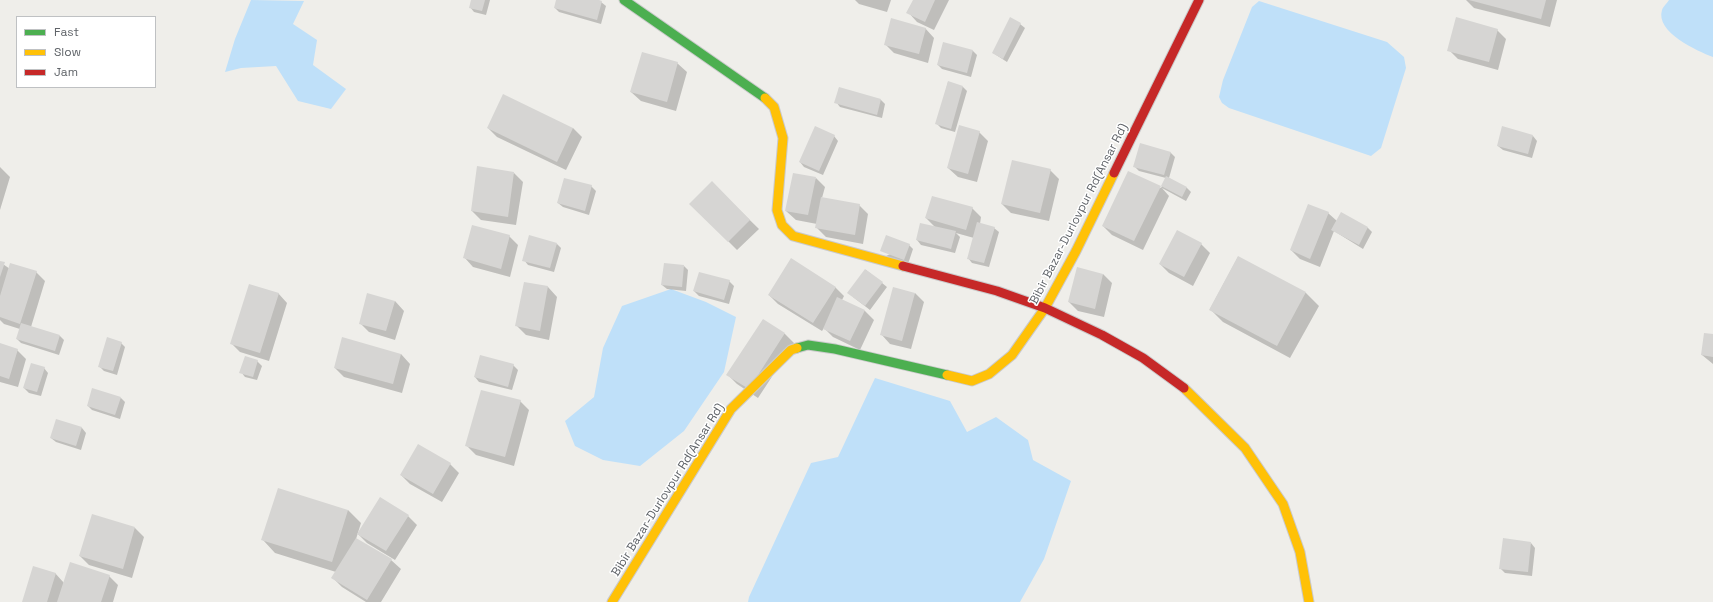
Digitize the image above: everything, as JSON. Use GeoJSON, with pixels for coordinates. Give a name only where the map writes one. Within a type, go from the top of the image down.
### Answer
{"type":"FeatureCollection","features":[{"type":"Feature","properties":{"kind":"street"},"geometry":{"type":"LineString","coordinates":[[624,0],[748,84],[760,93],[774,107],[783,138],[777,210],[782,224],[793,236],[997,291],[1045,308],[1102,335],[1143,358],[1190,393],[1245,448],[1283,504],[1300,552],[1309,602]]}},
{"type":"Feature","properties":{"kind":"street","name":"Bibir Bazar-Durlovpur Rd(Ansar Rd)"},"geometry":{"type":"LineString","coordinates":[[612,602],[731,409],[791,350],[808,345],[835,349],[972,381],[989,374],[1012,355],[1045,308],[1076,251],[1199,0]]}},
{"type":"Feature","properties":{"kind":"water"},"geometry":{"type":"Polygon","coordinates":[[[251,0],[304,1],[293,24],[317,40],[313,65],[346,89],[331,109],[298,101],[276,66],[241,68],[225,72],[235,39],[251,0]]]}},
{"type":"Feature","properties":{"kind":"water"},"geometry":{"type":"Polygon","coordinates":[[[1669,0],[1713,0],[1713,57],[1679,40],[1665,26],[1662,18],[1662,10],[1669,0]]]}},
{"type":"Feature","properties":{"kind":"water"},"geometry":{"type":"Polygon","coordinates":[[[1259,1],[1387,42],[1404,57],[1406,68],[1381,148],[1371,156],[1229,108],[1222,103],[1219,97],[1223,80],[1252,7],[1259,1]]]}},
{"type":"Feature","properties":{"kind":"water"},"geometry":{"type":"Polygon","coordinates":[[[671,289],[706,302],[736,317],[724,372],[684,431],[640,466],[603,460],[575,446],[565,421],[594,397],[603,348],[622,306],[671,289]]]}},
{"type":"Feature","properties":{"kind":"water"},"geometry":{"type":"Polygon","coordinates":[[[875,378],[950,401],[967,432],[996,417],[1028,440],[1033,460],[1071,481],[1044,559],[1020,602],[748,602],[811,463],[838,457],[875,378]]]}},
{"type":"Feature","properties":{"kind":"building"},"geometry":{"type":"Polygon","coordinates":[[[471,0],[485,0],[482,11],[469,8],[471,0]]]}},
{"type":"Feature","properties":{"kind":"building"},"geometry":{"type":"Polygon","coordinates":[[[556,0],[602,1],[597,20],[554,8],[556,0]]]}},
{"type":"Feature","properties":{"kind":"building"},"geometry":{"type":"Polygon","coordinates":[[[913,0],[935,0],[925,22],[906,13],[913,0]]]}},
{"type":"Feature","properties":{"kind":"building"},"geometry":{"type":"Polygon","coordinates":[[[1469,0],[1546,0],[1541,19],[1469,0]]]}},
{"type":"Feature","properties":{"kind":"building"},"geometry":{"type":"Polygon","coordinates":[[[1010,17],[1021,23],[1003,59],[992,53],[1010,17]]]}},
{"type":"Feature","properties":{"kind":"building"},"geometry":{"type":"Polygon","coordinates":[[[1456,17],[1498,29],[1489,62],[1447,51],[1456,17]]]}},
{"type":"Feature","properties":{"kind":"building"},"geometry":{"type":"Polygon","coordinates":[[[891,18],[926,28],[919,54],[884,45],[891,18]]]}},
{"type":"Feature","properties":{"kind":"building"},"geometry":{"type":"Polygon","coordinates":[[[943,42],[973,50],[967,73],[937,65],[943,42]]]}},
{"type":"Feature","properties":{"kind":"building"},"geometry":{"type":"Polygon","coordinates":[[[642,52],[678,62],[667,102],[630,92],[642,52]]]}},
{"type":"Feature","properties":{"kind":"building"},"geometry":{"type":"Polygon","coordinates":[[[948,81],[963,86],[951,129],[935,124],[948,81]]]}},
{"type":"Feature","properties":{"kind":"building"},"geometry":{"type":"Polygon","coordinates":[[[839,87],[881,99],[877,115],[834,103],[839,87]]]}},
{"type":"Feature","properties":{"kind":"building"},"geometry":{"type":"Polygon","coordinates":[[[503,94],[573,128],[557,162],[487,128],[503,94]]]}},
{"type":"Feature","properties":{"kind":"building"},"geometry":{"type":"Polygon","coordinates":[[[959,125],[980,131],[968,174],[947,168],[959,125]]]}},
{"type":"Feature","properties":{"kind":"building"},"geometry":{"type":"Polygon","coordinates":[[[815,126],[835,135],[819,171],[799,162],[815,126]]]}},
{"type":"Feature","properties":{"kind":"building"},"geometry":{"type":"Polygon","coordinates":[[[1502,126],[1533,135],[1528,154],[1497,146],[1502,126]]]}},
{"type":"Feature","properties":{"kind":"building"},"geometry":{"type":"Polygon","coordinates":[[[1140,143],[1171,152],[1164,175],[1133,167],[1140,143]]]}},
{"type":"Feature","properties":{"kind":"building"},"geometry":{"type":"Polygon","coordinates":[[[1012,160],[1051,169],[1040,213],[1001,204],[1012,160]]]}},
{"type":"Feature","properties":{"kind":"building"},"geometry":{"type":"Polygon","coordinates":[[[477,166],[514,172],[508,217],[471,211],[477,166]]]}},
{"type":"Feature","properties":{"kind":"building"},"geometry":{"type":"Polygon","coordinates":[[[1128,171],[1161,186],[1134,241],[1102,226],[1128,171]]]}},
{"type":"Feature","properties":{"kind":"building"},"geometry":{"type":"Polygon","coordinates":[[[793,173],[816,177],[808,215],[785,211],[793,173]]]}},
{"type":"Feature","properties":{"kind":"building"},"geometry":{"type":"Polygon","coordinates":[[[1166,176],[1187,187],[1182,197],[1161,186],[1166,176]]]}},
{"type":"Feature","properties":{"kind":"building"},"geometry":{"type":"Polygon","coordinates":[[[564,178],[592,185],[585,211],[557,203],[564,178]]]}},
{"type":"Feature","properties":{"kind":"building"},"geometry":{"type":"Polygon","coordinates":[[[712,181],[750,220],[728,242],[689,204],[712,181]]]}},
{"type":"Feature","properties":{"kind":"building"},"geometry":{"type":"Polygon","coordinates":[[[932,196],[973,207],[966,230],[925,218],[932,196]]]}},
{"type":"Feature","properties":{"kind":"building"},"geometry":{"type":"Polygon","coordinates":[[[821,197],[860,204],[855,235],[815,228],[821,197]]]}},
{"type":"Feature","properties":{"kind":"building"},"geometry":{"type":"Polygon","coordinates":[[[1308,204],[1329,212],[1310,259],[1290,250],[1308,204]]]}},
{"type":"Feature","properties":{"kind":"building"},"geometry":{"type":"Polygon","coordinates":[[[1341,212],[1368,227],[1359,245],[1331,230],[1341,212]]]}},
{"type":"Feature","properties":{"kind":"building"},"geometry":{"type":"Polygon","coordinates":[[[977,222],[995,227],[984,263],[967,259],[977,222]]]}},
{"type":"Feature","properties":{"kind":"building"},"geometry":{"type":"Polygon","coordinates":[[[920,223],[956,231],[951,249],[916,240],[920,223]]]}},
{"type":"Feature","properties":{"kind":"building"},"geometry":{"type":"Polygon","coordinates":[[[472,225],[510,235],[501,269],[463,258],[472,225]]]}},
{"type":"Feature","properties":{"kind":"building"},"geometry":{"type":"Polygon","coordinates":[[[1177,230],[1202,243],[1184,277],[1159,264],[1177,230]]]}},
{"type":"Feature","properties":{"kind":"building"},"geometry":{"type":"Polygon","coordinates":[[[529,235],[557,243],[550,268],[522,261],[529,235]]]}},
{"type":"Feature","properties":{"kind":"building"},"geometry":{"type":"Polygon","coordinates":[[[886,235],[910,244],[904,260],[880,251],[886,235]]]}},
{"type":"Feature","properties":{"kind":"building"},"geometry":{"type":"Polygon","coordinates":[[[1238,256],[1306,292],[1277,346],[1209,310],[1238,256]]]}},
{"type":"Feature","properties":{"kind":"building"},"geometry":{"type":"Polygon","coordinates":[[[791,258],[836,287],[813,323],[768,295],[791,258]]]}},
{"type":"Feature","properties":{"kind":"building"},"geometry":{"type":"Polygon","coordinates":[[[0,261],[5,262],[0,277],[0,261]]]}},
{"type":"Feature","properties":{"kind":"building"},"geometry":{"type":"Polygon","coordinates":[[[10,263],[37,271],[20,324],[0,317],[0,296],[10,263]]]}},
{"type":"Feature","properties":{"kind":"building"},"geometry":{"type":"Polygon","coordinates":[[[664,263],[684,265],[682,287],[661,285],[664,263]]]}},
{"type":"Feature","properties":{"kind":"building"},"geometry":{"type":"Polygon","coordinates":[[[1077,267],[1103,274],[1095,309],[1068,302],[1077,267]]]}},
{"type":"Feature","properties":{"kind":"building"},"geometry":{"type":"Polygon","coordinates":[[[865,269],[883,282],[865,306],[847,293],[865,269]]]}},
{"type":"Feature","properties":{"kind":"building"},"geometry":{"type":"Polygon","coordinates":[[[699,272],[730,280],[724,300],[693,291],[699,272]]]}},
{"type":"Feature","properties":{"kind":"building"},"geometry":{"type":"Polygon","coordinates":[[[524,282],[548,286],[540,331],[515,326],[524,282]]]}},
{"type":"Feature","properties":{"kind":"building"},"geometry":{"type":"Polygon","coordinates":[[[249,284],[279,293],[260,353],[230,344],[249,284]]]}},
{"type":"Feature","properties":{"kind":"building"},"geometry":{"type":"Polygon","coordinates":[[[893,287],[915,293],[902,341],[880,335],[893,287]]]}},
{"type":"Feature","properties":{"kind":"building"},"geometry":{"type":"Polygon","coordinates":[[[367,293],[395,301],[386,331],[359,324],[367,293]]]}},
{"type":"Feature","properties":{"kind":"building"},"geometry":{"type":"Polygon","coordinates":[[[837,297],[865,310],[850,341],[823,329],[837,297]]]}},
{"type":"Feature","properties":{"kind":"building"},"geometry":{"type":"Polygon","coordinates":[[[763,319],[785,333],[749,389],[726,375],[763,319]]]}},
{"type":"Feature","properties":{"kind":"building"},"geometry":{"type":"Polygon","coordinates":[[[21,323],[60,335],[55,351],[16,339],[21,323]]]}},
{"type":"Feature","properties":{"kind":"building"},"geometry":{"type":"Polygon","coordinates":[[[1704,333],[1713,334],[1713,357],[1701,355],[1704,333]]]}},
{"type":"Feature","properties":{"kind":"building"},"geometry":{"type":"Polygon","coordinates":[[[107,337],[122,342],[113,371],[98,367],[107,337]]]}},
{"type":"Feature","properties":{"kind":"building"},"geometry":{"type":"Polygon","coordinates":[[[342,337],[401,354],[393,384],[334,368],[342,337]]]}},
{"type":"Feature","properties":{"kind":"building"},"geometry":{"type":"Polygon","coordinates":[[[0,343],[18,349],[9,379],[0,376],[0,343]]]}},
{"type":"Feature","properties":{"kind":"building"},"geometry":{"type":"Polygon","coordinates":[[[480,355],[514,364],[508,387],[474,377],[480,355]]]}},
{"type":"Feature","properties":{"kind":"building"},"geometry":{"type":"Polygon","coordinates":[[[245,356],[258,360],[253,377],[239,373],[245,356]]]}},
{"type":"Feature","properties":{"kind":"building"},"geometry":{"type":"Polygon","coordinates":[[[31,363],[45,367],[37,392],[23,388],[31,363]]]}},
{"type":"Feature","properties":{"kind":"building"},"geometry":{"type":"Polygon","coordinates":[[[92,388],[121,397],[115,415],[87,406],[92,388]]]}},
{"type":"Feature","properties":{"kind":"building"},"geometry":{"type":"Polygon","coordinates":[[[481,390],[521,400],[505,457],[465,446],[481,390]]]}},
{"type":"Feature","properties":{"kind":"building"},"geometry":{"type":"Polygon","coordinates":[[[56,419],[82,427],[76,446],[50,438],[56,419]]]}},
{"type":"Feature","properties":{"kind":"building"},"geometry":{"type":"Polygon","coordinates":[[[418,444],[451,463],[433,494],[400,475],[418,444]]]}},
{"type":"Feature","properties":{"kind":"building"},"geometry":{"type":"Polygon","coordinates":[[[278,488],[348,510],[332,562],[261,540],[278,488]]]}},
{"type":"Feature","properties":{"kind":"building"},"geometry":{"type":"Polygon","coordinates":[[[380,497],[409,515],[386,551],[357,534],[380,497]]]}},
{"type":"Feature","properties":{"kind":"building"},"geometry":{"type":"Polygon","coordinates":[[[92,514],[135,527],[123,569],[79,556],[92,514]]]}},
{"type":"Feature","properties":{"kind":"building"},"geometry":{"type":"Polygon","coordinates":[[[356,538],[392,559],[367,600],[331,578],[356,538]]]}},
{"type":"Feature","properties":{"kind":"building"},"geometry":{"type":"Polygon","coordinates":[[[1503,538],[1531,542],[1528,572],[1499,569],[1503,538]]]}},
{"type":"Feature","properties":{"kind":"building"},"geometry":{"type":"Polygon","coordinates":[[[70,562],[110,575],[101,602],[57,602],[70,562]]]}},
{"type":"Feature","properties":{"kind":"building"},"geometry":{"type":"Polygon","coordinates":[[[33,566],[56,573],[47,602],[22,602],[33,566]]]}},
{"type":"Feature","properties":{"kind":"traffic: fast"},"geometry":{"type":"LineString","coordinates":[[624,0],[765,98]]}},
{"type":"Feature","properties":{"kind":"traffic: fast"},"geometry":{"type":"LineString","coordinates":[[797,348],[808,345],[835,349],[947,375]]}},
{"type":"Feature","properties":{"kind":"traffic: slow"},"geometry":{"type":"LineString","coordinates":[[765,98],[774,107],[783,138],[777,210],[782,225],[793,236],[903,266]]}},
{"type":"Feature","properties":{"kind":"traffic: slow"},"geometry":{"type":"LineString","coordinates":[[947,375],[972,381],[989,374],[1012,355],[1045,308],[1076,251],[1114,173]]}},
{"type":"Feature","properties":{"kind":"traffic: slow"},"geometry":{"type":"LineString","coordinates":[[612,602],[731,409],[791,350],[797,348]]}},
{"type":"Feature","properties":{"kind":"traffic: slow"},"geometry":{"type":"LineString","coordinates":[[1184,388],[1245,448],[1283,504],[1300,552],[1309,602]]}},
{"type":"Feature","properties":{"kind":"traffic: jam"},"geometry":{"type":"LineString","coordinates":[[1114,173],[1199,0]]}},
{"type":"Feature","properties":{"kind":"traffic: jam"},"geometry":{"type":"LineString","coordinates":[[903,266],[997,291],[1045,308],[1102,335],[1143,358],[1184,388]]}}]}
